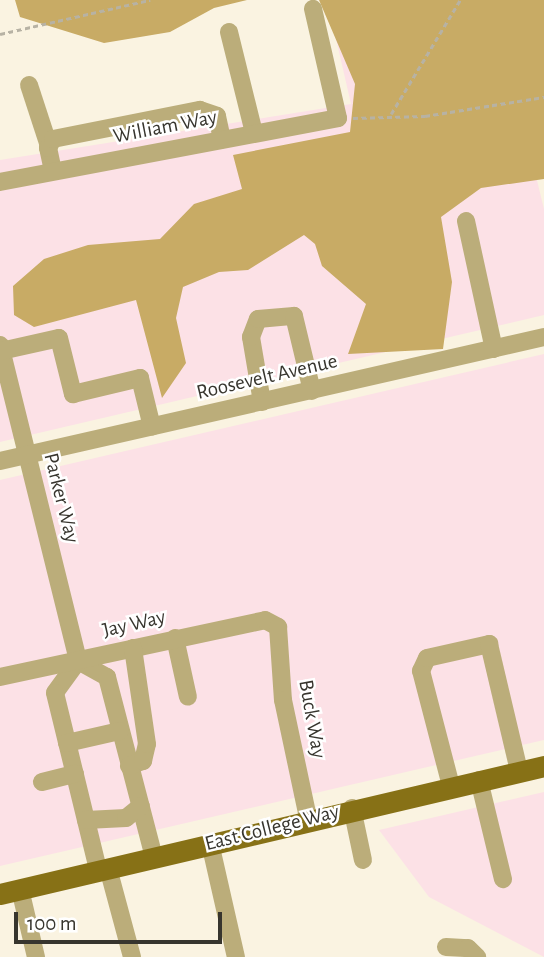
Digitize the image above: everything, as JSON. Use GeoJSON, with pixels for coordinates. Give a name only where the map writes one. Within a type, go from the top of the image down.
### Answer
{"type":"FeatureCollection","features":[{"type":"Feature","properties":{"kind":"main road","name":"East College Way"},"geometry":{"type":"LineString","coordinates":[[10,892],[308,818],[544,766]]}},
{"type":"Feature","properties":{"kind":"street"},"geometry":{"type":"LineString","coordinates":[[313,9],[338,118]]}},
{"type":"Feature","properties":{"kind":"street"},"geometry":{"type":"LineString","coordinates":[[229,32],[254,133]]}},
{"type":"Feature","properties":{"kind":"street"},"geometry":{"type":"LineString","coordinates":[[29,85],[48,143],[53,172]]}},
{"type":"Feature","properties":{"kind":"street"},"geometry":{"type":"LineString","coordinates":[[48,143],[207,110],[217,116],[222,139]]}},
{"type":"Feature","properties":{"kind":"street","name":"William Way"},"geometry":{"type":"LineString","coordinates":[[0,182],[338,118]]}},
{"type":"Feature","properties":{"kind":"street"},"geometry":{"type":"LineString","coordinates":[[466,221],[495,349]]}},
{"type":"Feature","properties":{"kind":"street"},"geometry":{"type":"LineString","coordinates":[[262,402],[251,337],[258,319],[294,316],[312,391]]}},
{"type":"Feature","properties":{"kind":"street","name":"Roosevelt Avenue"},"geometry":{"type":"LineString","coordinates":[[0,461],[544,337]]}},
{"type":"Feature","properties":{"kind":"street"},"geometry":{"type":"LineString","coordinates":[[1,348],[59,338],[73,394],[140,377],[152,427]]}},
{"type":"Feature","properties":{"kind":"street","name":"Parker Way"},"geometry":{"type":"LineString","coordinates":[[1,348],[78,661]]}},
{"type":"Feature","properties":{"kind":"street","name":"Jay Way"},"geometry":{"type":"LineString","coordinates":[[0,677],[265,620],[278,626]]}},
{"type":"Feature","properties":{"kind":"street","name":"Buck Way"},"geometry":{"type":"LineString","coordinates":[[278,626],[283,700],[308,818]]}},
{"type":"Feature","properties":{"kind":"street"},"geometry":{"type":"LineString","coordinates":[[174,638],[188,697]]}},
{"type":"Feature","properties":{"kind":"street"},"geometry":{"type":"LineString","coordinates":[[451,786],[421,671],[428,658],[489,644],[519,771]]}},
{"type":"Feature","properties":{"kind":"street"},"geometry":{"type":"LineString","coordinates":[[129,766],[144,761],[147,744],[148,714],[133,648]]}},
{"type":"Feature","properties":{"kind":"street"},"geometry":{"type":"LineString","coordinates":[[132,957],[86,820],[55,693],[78,661],[107,677],[155,857]]}},
{"type":"Feature","properties":{"kind":"street"},"geometry":{"type":"LineString","coordinates":[[67,743],[120,730]]}},
{"type":"Feature","properties":{"kind":"street"},"geometry":{"type":"LineString","coordinates":[[42,782],[75,774]]}},
{"type":"Feature","properties":{"kind":"street"},"geometry":{"type":"LineString","coordinates":[[479,780],[503,879]]}},
{"type":"Feature","properties":{"kind":"street"},"geometry":{"type":"LineString","coordinates":[[86,820],[126,818],[141,806]]}},
{"type":"Feature","properties":{"kind":"street"},"geometry":{"type":"LineString","coordinates":[[352,808],[363,860]]}},
{"type":"Feature","properties":{"kind":"street"},"geometry":{"type":"LineString","coordinates":[[210,843],[236,957]]}},
{"type":"Feature","properties":{"kind":"street"},"geometry":{"type":"LineString","coordinates":[[10,892],[36,957]]}},
{"type":"Feature","properties":{"kind":"street"},"geometry":{"type":"LineString","coordinates":[[446,947],[468,948],[477,957]]}},
{"type":"Feature","properties":{"kind":"path"},"geometry":{"type":"LineString","coordinates":[[0,34],[150,0]]}},
{"type":"Feature","properties":{"kind":"path"},"geometry":{"type":"LineString","coordinates":[[390,115],[460,0]]}},
{"type":"Feature","properties":{"kind":"path"},"geometry":{"type":"LineString","coordinates":[[338,118],[425,116],[544,97]]}},
{"type":"Feature","properties":{"kind":"shaded area"},"geometry":{"type":"Polygon","coordinates":[[[15,0],[247,0],[214,8],[170,32],[104,43],[20,17],[15,0]]]}},
{"type":"Feature","properties":{"kind":"shaded area"},"geometry":{"type":"Polygon","coordinates":[[[319,0],[544,0],[544,179],[481,188],[441,217],[452,282],[443,349],[348,354],[366,304],[322,266],[315,244],[304,235],[248,270],[219,272],[183,287],[176,318],[186,363],[162,398],[136,300],[34,327],[14,315],[13,286],[44,259],[88,245],[160,239],[194,204],[242,189],[233,155],[350,132],[355,84],[319,0]]]}},
{"type":"Feature","properties":{"kind":"shaded area"},"geometry":{"type":"Polygon","coordinates":[[[327,0],[493,0],[544,209],[544,315],[0,442],[0,160],[351,104],[327,0]]]}},
{"type":"Feature","properties":{"kind":"shaded area"},"geometry":{"type":"Polygon","coordinates":[[[544,354],[544,740],[0,866],[0,480],[544,354]]]}},
{"type":"Feature","properties":{"kind":"shaded area"},"geometry":{"type":"Polygon","coordinates":[[[544,792],[544,957],[429,897],[379,830],[544,792]]]}}]}
